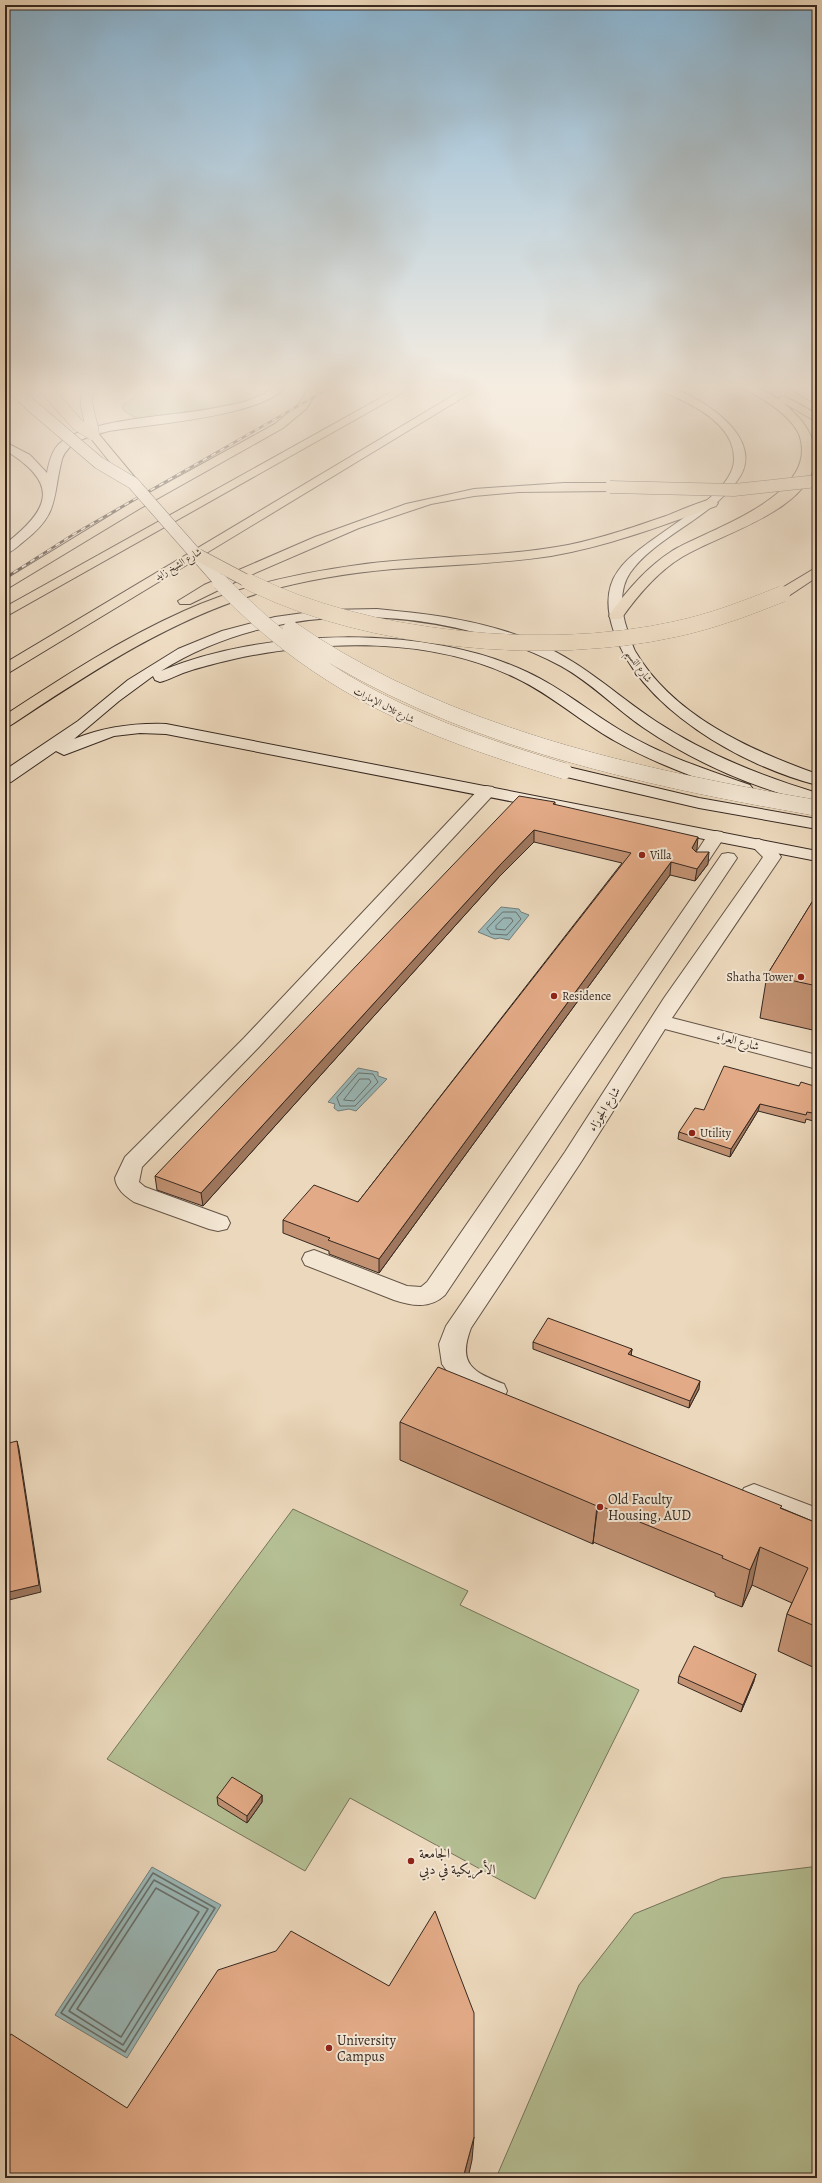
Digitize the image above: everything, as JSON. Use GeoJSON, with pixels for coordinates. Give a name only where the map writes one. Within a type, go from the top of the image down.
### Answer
{"type":"FeatureCollection","features":[{"type":"Feature","properties":{"kind":"highway"},"geometry":{"type":"LineString","coordinates":[[5,586],[141,502],[167,488]]}},
{"type":"Feature","properties":{"kind":"highway"},"geometry":{"type":"LineString","coordinates":[[5,612],[227,488]]}},
{"type":"Feature","properties":{"kind":"highway","name":"شارع الشيخ زايد"},"geometry":{"type":"LineString","coordinates":[[5,669],[306,488]]}},
{"type":"Feature","properties":{"kind":"highway"},"geometry":{"type":"LineString","coordinates":[[99,661],[115,646],[135,631],[206,590],[376,517],[429,501],[485,491],[522,488]]}},
{"type":"Feature","properties":{"kind":"highway"},"geometry":{"type":"LineString","coordinates":[[646,488],[734,490],[754,488]]}},
{"type":"Feature","properties":{"kind":"highway"},"geometry":{"type":"LineString","coordinates":[[616,616],[642,582],[666,562],[692,545],[769,509],[793,488]]}},
{"type":"Feature","properties":{"kind":"highway"},"geometry":{"type":"LineString","coordinates":[[5,722],[99,661],[162,626],[197,609],[236,595],[278,583],[368,568],[518,556],[581,546],[634,532],[712,503]]}},
{"type":"Feature","properties":{"kind":"highway"},"geometry":{"type":"LineString","coordinates":[[198,555],[258,587],[319,611],[390,628],[470,639],[554,641],[643,634],[686,627],[730,615],[782,594],[817,571]]}},
{"type":"Feature","properties":{"kind":"main road"},"geometry":{"type":"LineString","coordinates":[[136,488],[231,591],[263,609],[310,642],[349,666],[394,690],[448,712],[514,736],[621,767],[684,782],[817,808]]}},
{"type":"Feature","properties":{"kind":"main road","name":"شارع النسيم"},"geometry":{"type":"LineString","coordinates":[[728,488],[712,503],[653,543],[630,563],[619,582],[616,593],[616,616],[623,644],[631,659],[642,674],[674,704],[720,738],[740,748],[817,780]]}},
{"type":"Feature","properties":{"kind":"main road"},"geometry":{"type":"LineString","coordinates":[[5,550],[20,539],[37,522],[48,505],[51,489]]}},
{"type":"Feature","properties":{"kind":"main road","name":"شارع تلال الإمارات"},"geometry":{"type":"LineString","coordinates":[[231,591],[254,615],[292,648],[328,673],[373,701],[453,736],[564,771],[652,794],[766,816],[817,824]]}},
{"type":"Feature","properties":{"kind":"main road"},"geometry":{"type":"LineString","coordinates":[[5,778],[70,734],[127,687],[195,646],[243,630],[297,619],[369,614],[433,618],[486,629],[518,639],[546,652],[589,678],[648,724],[674,740],[738,772],[817,799]]}},
{"type":"Feature","properties":{"kind":"main road"},"geometry":{"type":"LineString","coordinates":[[100,710],[165,675],[204,662],[247,652],[338,642],[379,643],[420,647],[467,656],[519,674],[554,692],[602,726],[645,750],[722,781],[817,812]]}},
{"type":"Feature","properties":{"kind":"main road"},"geometry":{"type":"LineString","coordinates":[[5,781],[93,736],[117,731],[154,728],[178,730],[817,856]]}},
{"type":"Feature","properties":{"kind":"main road"},"geometry":{"type":"LineString","coordinates":[[218,1223],[142,1196],[131,1189],[126,1181],[127,1171],[133,1162],[251,1043],[488,791]]}},
{"type":"Feature","properties":{"kind":"main road"},"geometry":{"type":"LineString","coordinates":[[701,859],[716,836]]}},
{"type":"Feature","properties":{"kind":"main road","name":"شارع الجوزاء"},"geometry":{"type":"LineString","coordinates":[[520,1402],[468,1381],[455,1364],[452,1344],[459,1326],[573,1157],[631,1064],[772,858],[770,854],[759,844]]}},
{"type":"Feature","properties":{"kind":"main road"},"geometry":{"type":"LineString","coordinates":[[314,1259],[403,1294],[418,1298],[433,1294],[728,858]]}},
{"type":"Feature","properties":{"kind":"main road","name":"شارع العراء"},"geometry":{"type":"LineString","coordinates":[[660,1021],[817,1062]]}},
{"type":"Feature","properties":{"kind":"main road"},"geometry":{"type":"LineString","coordinates":[[604,1042],[626,1043],[648,1039]]}},
{"type":"Feature","properties":{"kind":"main road"},"geometry":{"type":"LineString","coordinates":[[604,1042],[616,1050],[631,1064]]}},
{"type":"Feature","properties":{"kind":"main road"},"geometry":{"type":"LineString","coordinates":[[728,1485],[817,1521]]}},
{"type":"Feature","properties":{"kind":"green space"},"geometry":{"type":"Polygon","coordinates":[[[293,1509],[468,1591],[460,1605],[639,1690],[535,1899],[350,1798],[305,1871],[107,1759],[293,1509]]]}},
{"type":"Feature","properties":{"kind":"green space"},"geometry":{"type":"Polygon","coordinates":[[[811,1867],[817,1868],[817,2178],[496,2178],[579,1985],[634,1914],[722,1878],[811,1867]]]}},
{"type":"Feature","properties":{"kind":"water"},"geometry":{"type":"Polygon","coordinates":[[[501,907],[519,909],[521,912],[529,915],[509,940],[500,938],[495,939],[478,932],[501,907]]]}},
{"type":"Feature","properties":{"kind":"water"},"geometry":{"type":"Polygon","coordinates":[[[358,1068],[378,1072],[378,1076],[387,1079],[356,1111],[349,1109],[338,1111],[334,1108],[335,1104],[328,1102],[358,1068]]]}},
{"type":"Feature","properties":{"kind":"water"},"geometry":{"type":"Polygon","coordinates":[[[152,1867],[221,1905],[127,2058],[55,2015],[152,1867]]]}},
{"type":"Feature","properties":{"kind":"building"},"geometry":{"type":"Polygon","coordinates":[[[519,796],[555,802],[553,804],[698,837],[692,848],[696,852],[709,852],[697,869],[671,862],[379,1259],[328,1240],[330,1238],[283,1220],[314,1185],[358,1202],[631,853],[534,830],[500,865],[201,1193],[155,1176],[519,796]]]}},
{"type":"Feature","properties":{"kind":"building"},"geometry":{"type":"Polygon","coordinates":[[[817,894],[817,986],[767,975],[817,894]]]}},
{"type":"Feature","properties":{"kind":"building"},"geometry":{"type":"Polygon","coordinates":[[[724,1066],[799,1086],[801,1082],[817,1087],[817,1114],[807,1112],[806,1115],[760,1104],[731,1149],[679,1132],[695,1108],[704,1110],[724,1066]]]}},
{"type":"Feature","properties":{"kind":"building"},"geometry":{"type":"Polygon","coordinates":[[[548,1318],[632,1349],[628,1354],[700,1381],[690,1401],[533,1342],[548,1318]]]}},
{"type":"Feature","properties":{"kind":"building"},"geometry":{"type":"Polygon","coordinates":[[[438,1367],[782,1506],[780,1508],[817,1523],[817,1627],[787,1614],[808,1568],[760,1547],[750,1570],[722,1558],[723,1556],[598,1505],[597,1506],[400,1422],[438,1367]]]}},
{"type":"Feature","properties":{"kind":"building"},"geometry":{"type":"Polygon","coordinates":[[[17,1441],[39,1585],[5,1593],[5,1444],[17,1441]]]}},
{"type":"Feature","properties":{"kind":"building"},"geometry":{"type":"Polygon","coordinates":[[[694,1646],[756,1674],[743,1705],[679,1676],[694,1646]]]}},
{"type":"Feature","properties":{"kind":"building"},"geometry":{"type":"Polygon","coordinates":[[[232,1777],[262,1795],[247,1816],[217,1797],[232,1777]]]}},
{"type":"Feature","properties":{"kind":"building","name":"University Campus"},"geometry":{"type":"Polygon","coordinates":[[[435,1911],[474,2013],[474,2137],[463,2178],[5,2178],[5,2043],[11,2034],[127,2108],[218,1970],[276,1951],[291,1931],[389,1986],[435,1911]]]}},
{"type":"Feature","properties":{"kind":"railway"},"geometry":{"type":"LineString","coordinates":[[5,578],[74,534],[155,488]]}},
{"type":"Feature","properties":{"kind":"place","name":"Villa"},"geometry":{"type":"Point","coordinates":[642,855]}},
{"type":"Feature","properties":{"kind":"place","name":"Shatha Tower"},"geometry":{"type":"Point","coordinates":[801,977]}},
{"type":"Feature","properties":{"kind":"place","name":"Residence"},"geometry":{"type":"Point","coordinates":[554,996]}},
{"type":"Feature","properties":{"kind":"place","name":"Utility"},"geometry":{"type":"Point","coordinates":[692,1133]}},
{"type":"Feature","properties":{"kind":"place","name":"Old Faculty Housing, AUD"},"geometry":{"type":"Point","coordinates":[600,1507]}},
{"type":"Feature","properties":{"kind":"place","name":"الجامعة الأمريكية في دبي"},"geometry":{"type":"Point","coordinates":[411,1861]}},
{"type":"Feature","properties":{"kind":"place","name":"University Campus"},"geometry":{"type":"Point","coordinates":[329,2048]}}]}
